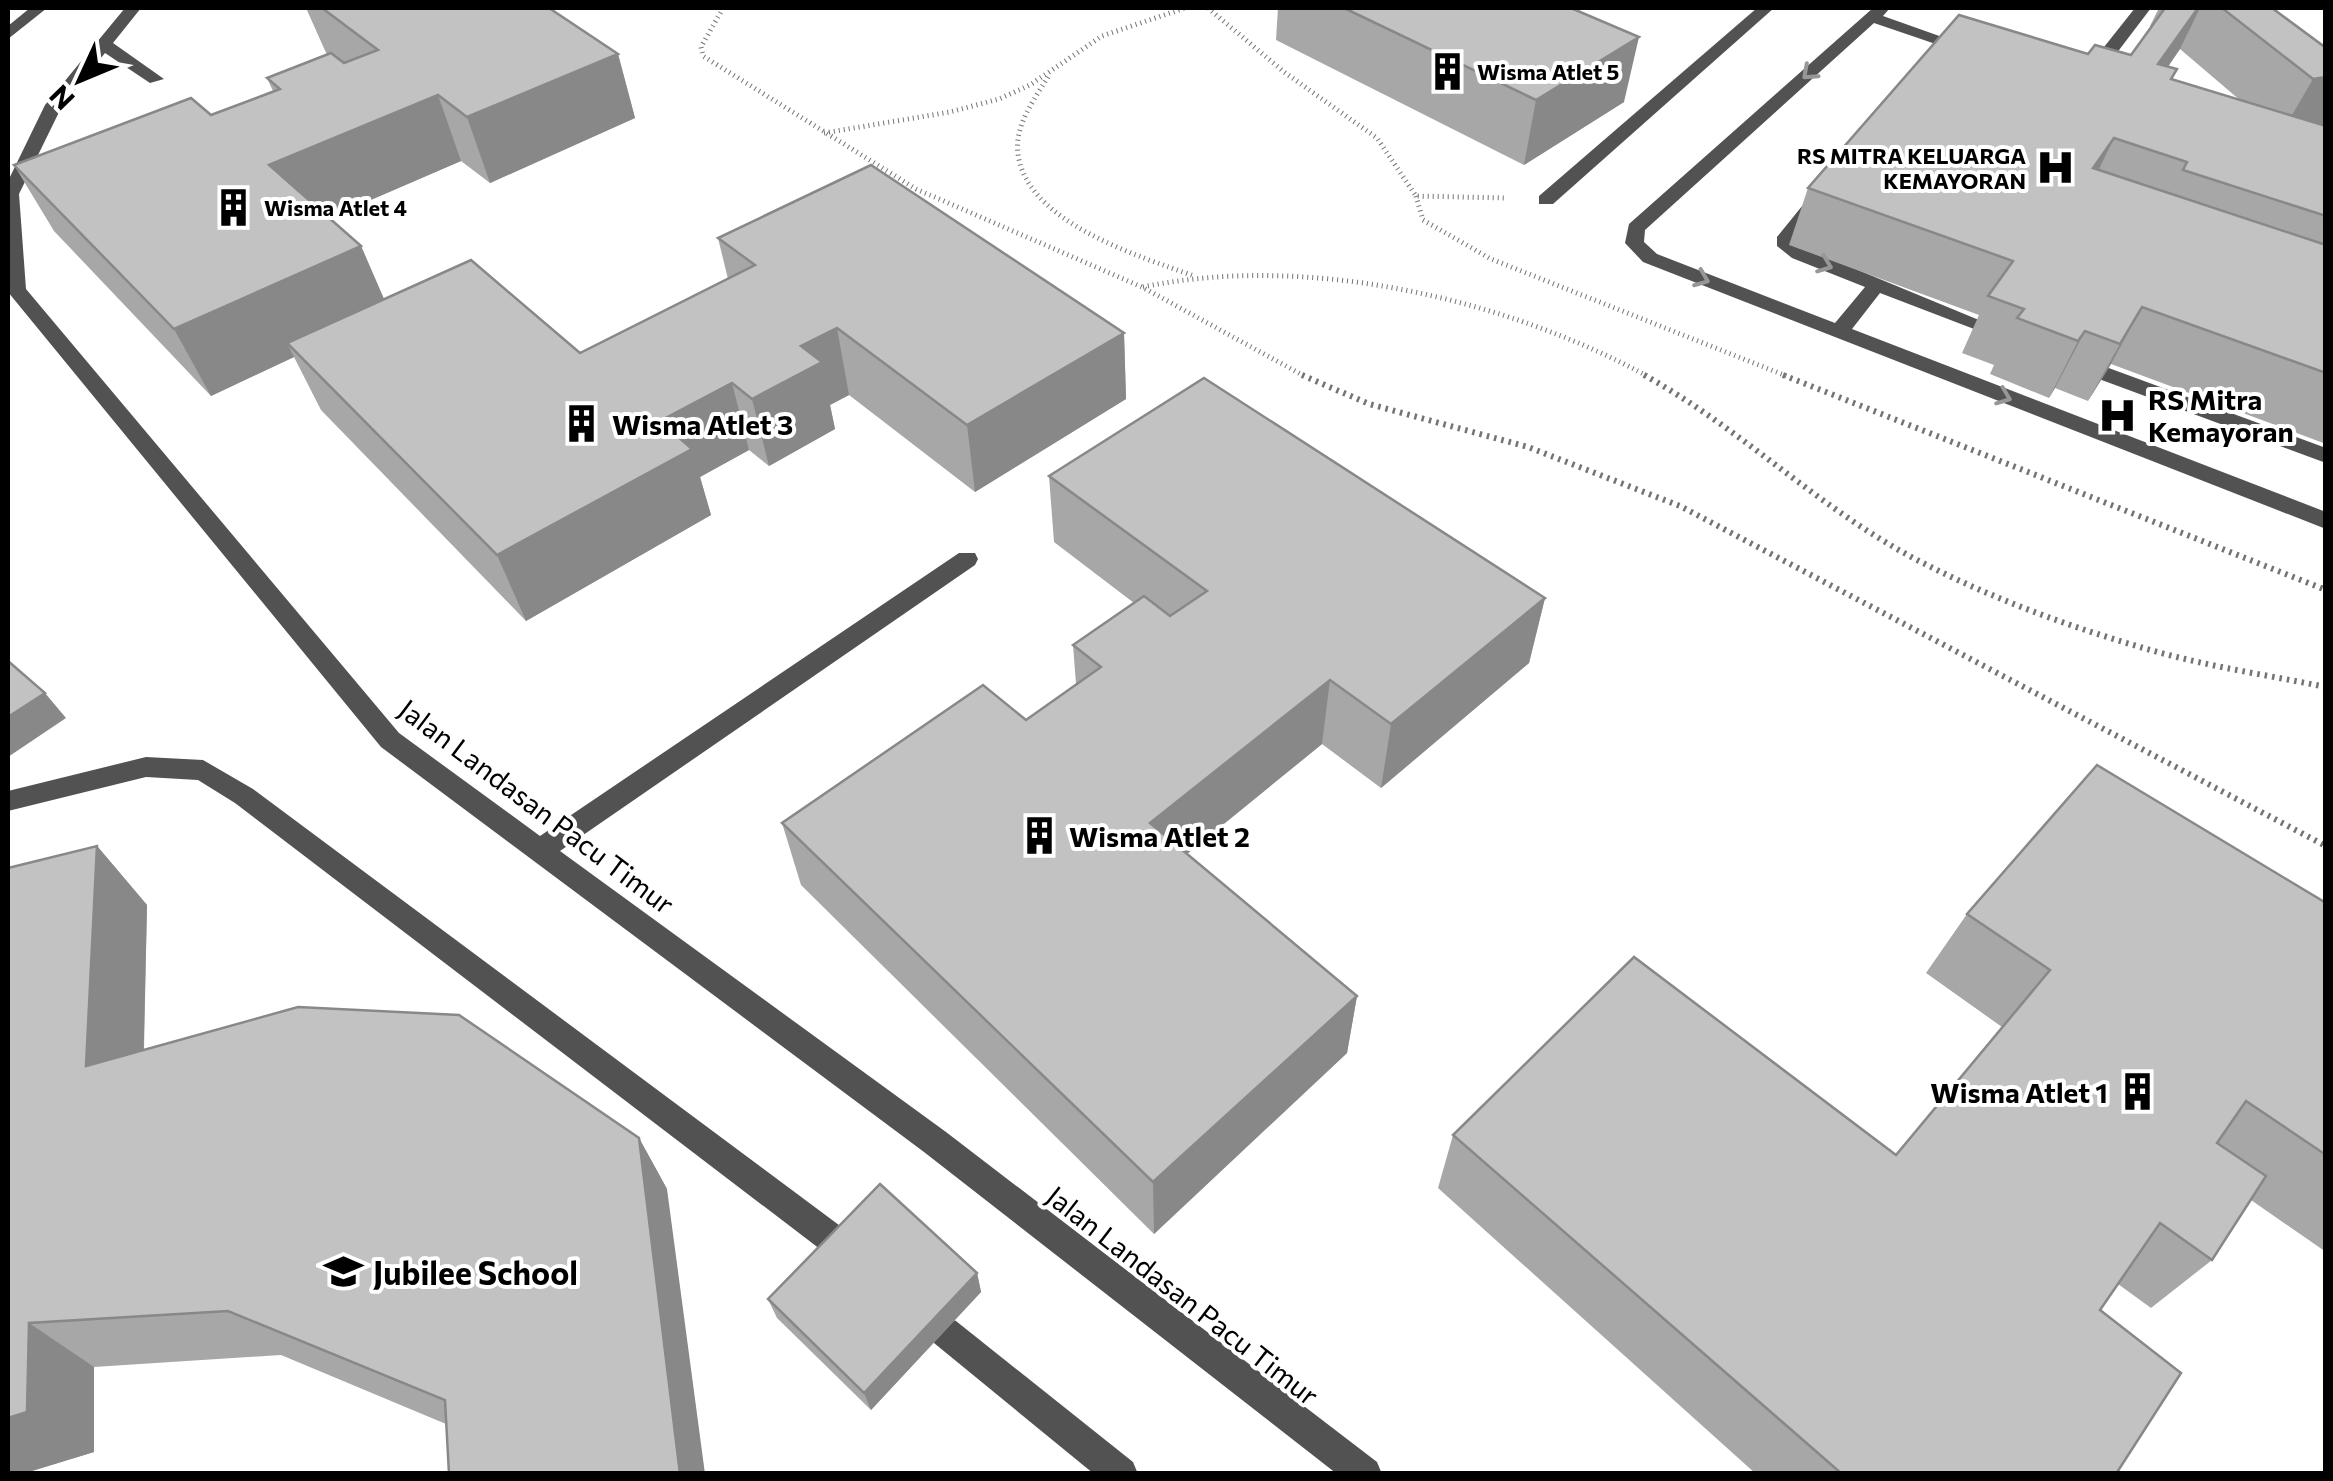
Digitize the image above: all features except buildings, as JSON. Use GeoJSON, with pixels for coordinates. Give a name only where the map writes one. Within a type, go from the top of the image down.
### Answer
{"type":"FeatureCollection","features":[{"type":"Feature","properties":{"kind":"street"},"geometry":{"type":"LineString","coordinates":[[8,34],[39,8]]}},
{"type":"Feature","properties":{"kind":"street","name":"Jalan Landasan Pacu Timur"},"geometry":{"type":"LineString","coordinates":[[133,8],[54,105],[10,194],[16,290],[390,740],[935,1142],[1366,1474]]}},
{"type":"Feature","properties":{"kind":"street"},"geometry":{"type":"LineString","coordinates":[[1546,200],[1766,8]]}},
{"type":"Feature","properties":{"kind":"street"},"geometry":{"type":"LineString","coordinates":[[2083,86],[2144,8]]}},
{"type":"Feature","properties":{"kind":"street"},"geometry":{"type":"LineString","coordinates":[[1986,55],[1944,51],[1876,12],[1636,228],[1634,243],[1650,258],[2326,521]]}},
{"type":"Feature","properties":{"kind":"street"},"geometry":{"type":"LineString","coordinates":[[101,43],[156,79]]}},
{"type":"Feature","properties":{"kind":"street"},"geometry":{"type":"LineString","coordinates":[[1836,177],[1786,237],[1786,246],[1980,325]]}},
{"type":"Feature","properties":{"kind":"street"},"geometry":{"type":"LineString","coordinates":[[1838,333],[1877,284]]}},
{"type":"Feature","properties":{"kind":"street"},"geometry":{"type":"LineString","coordinates":[[2106,374],[2326,456]]}},
{"type":"Feature","properties":{"kind":"street"},"geometry":{"type":"LineString","coordinates":[[540,850],[967,558]]}},
{"type":"Feature","properties":{"kind":"street"},"geometry":{"type":"LineString","coordinates":[[8,801],[146,767],[204,770],[244,796],[395,914],[844,1248]]}},
{"type":"Feature","properties":{"kind":"street"},"geometry":{"type":"LineString","coordinates":[[945,1332],[1121,1474]]}},
{"type":"Feature","properties":{"kind":"path"},"geometry":{"type":"LineString","coordinates":[[723,8],[701,47],[703,56],[916,189],[1142,288],[1263,355],[1340,392],[1528,447],[1680,506],[2326,846]]}},
{"type":"Feature","properties":{"kind":"path"},"geometry":{"type":"LineString","coordinates":[[1185,8],[1126,24],[1087,44],[1051,74],[1031,98],[1015,134],[1020,169],[1040,201],[1075,228],[1196,276]]}},
{"type":"Feature","properties":{"kind":"path"},"geometry":{"type":"LineString","coordinates":[[1208,8],[1284,72],[1377,138],[1416,196],[1423,220],[1490,258],[2326,590]]}},
{"type":"Feature","properties":{"kind":"path"},"geometry":{"type":"LineString","coordinates":[[824,133],[984,103],[1051,74]]}},
{"type":"Feature","properties":{"kind":"path"},"geometry":{"type":"LineString","coordinates":[[1416,196],[1546,200]]}},
{"type":"Feature","properties":{"kind":"path"},"geometry":{"type":"LineString","coordinates":[[1142,288],[1196,276],[1311,278],[1410,291],[1492,310],[1628,366],[1699,405],[1804,490],[1926,565],[2047,615],[2149,650],[2326,688]]}},
{"type":"Feature","properties":{"kind":"place","name":"Wisma Atlet 5"},"geometry":{"type":"Point","coordinates":[1447,71]}},
{"type":"Feature","properties":{"kind":"place","name":"RS MITRA KELUARGA KEMAYORAN"},"geometry":{"type":"Point","coordinates":[2056,168]}},
{"type":"Feature","properties":{"kind":"place","name":"Wisma Atlet 4"},"geometry":{"type":"Point","coordinates":[234,207]}},
{"type":"Feature","properties":{"kind":"place","name":"RS Mitra Kemayoran"},"geometry":{"type":"Point","coordinates":[2118,415]}},
{"type":"Feature","properties":{"kind":"place","name":"Wisma Atlet 3"},"geometry":{"type":"Point","coordinates":[582,424]}},
{"type":"Feature","properties":{"kind":"place","name":"Wisma Atlet 2"},"geometry":{"type":"Point","coordinates":[1039,836]}},
{"type":"Feature","properties":{"kind":"place","name":"Wisma Atlet 1"},"geometry":{"type":"Point","coordinates":[2138,1092]}},
{"type":"Feature","properties":{"kind":"place","name":"Jubilee School"},"geometry":{"type":"Point","coordinates":[343,1272]}}]}
